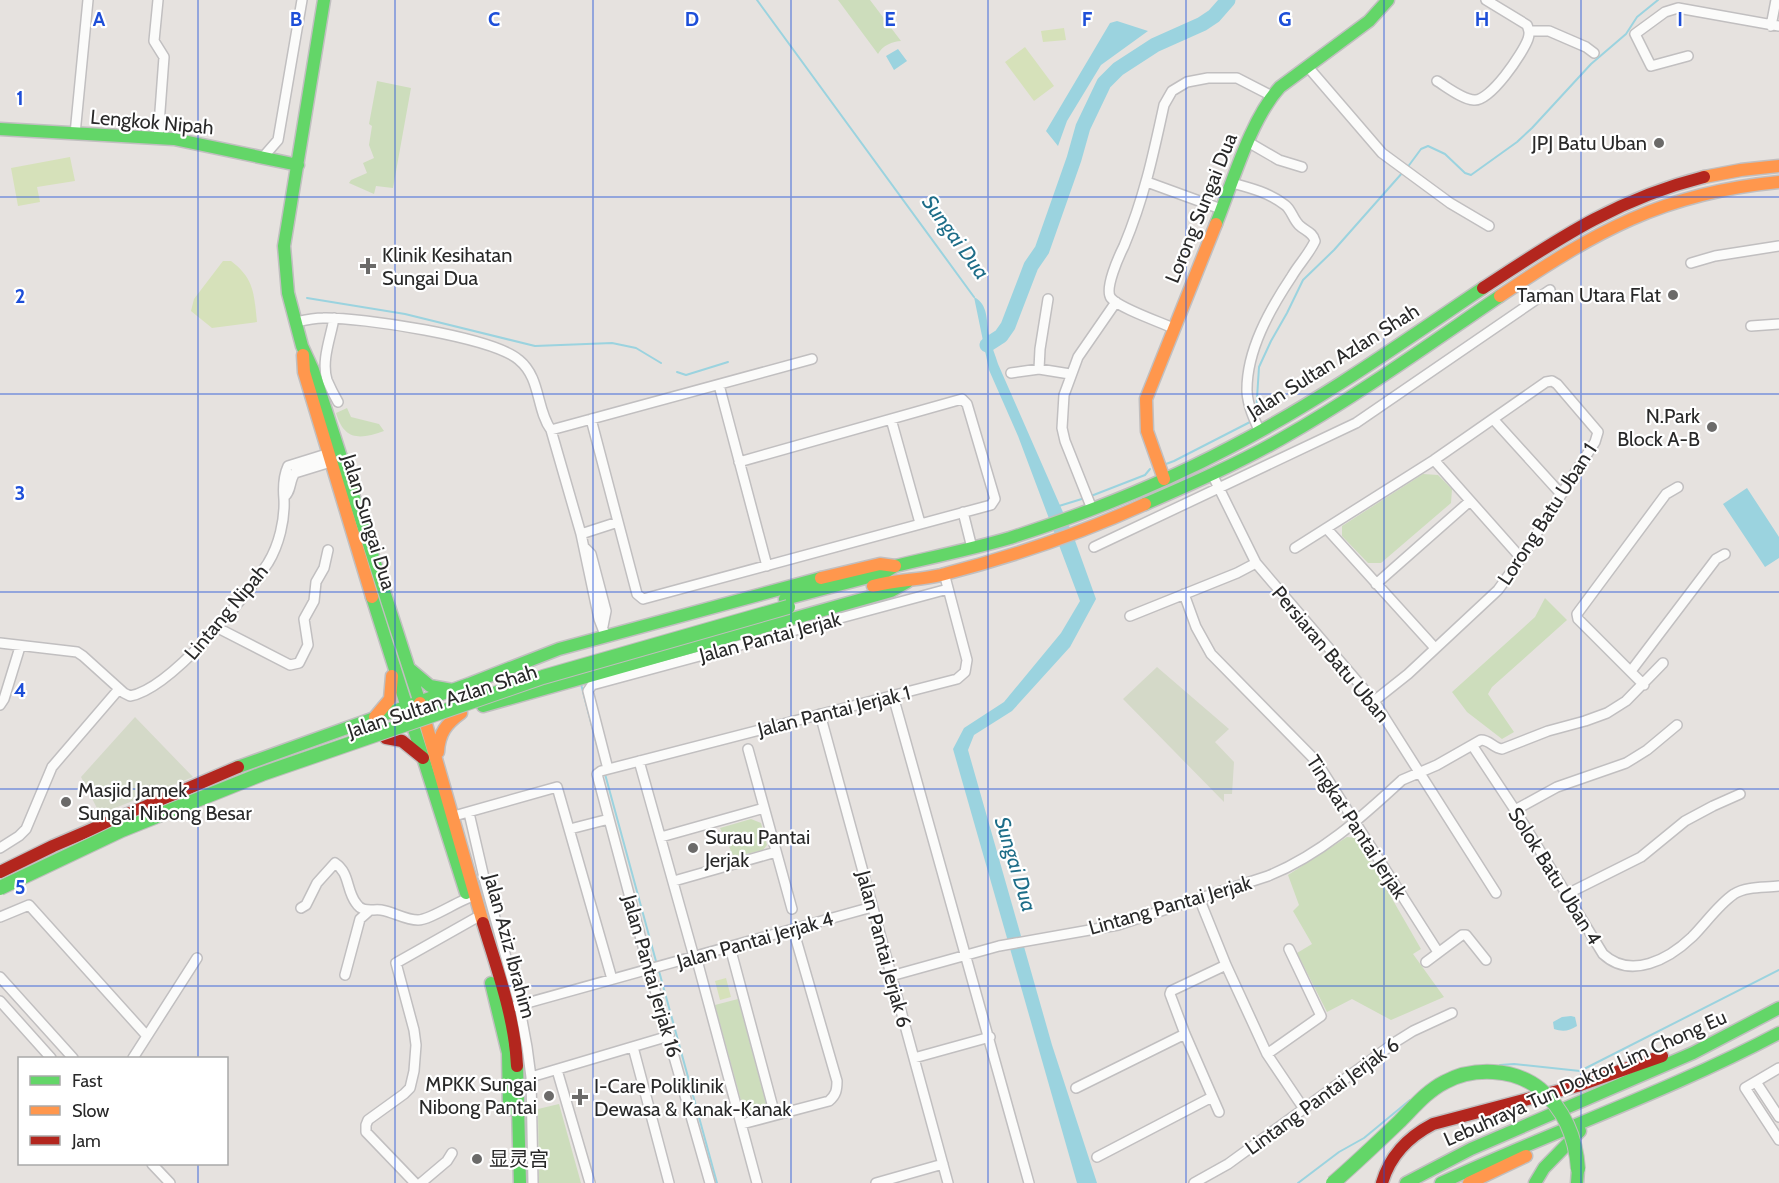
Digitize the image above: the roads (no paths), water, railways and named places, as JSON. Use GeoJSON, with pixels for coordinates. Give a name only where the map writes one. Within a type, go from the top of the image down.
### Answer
{"type":"FeatureCollection","features":[{"type":"Feature","properties":{"kind":"main road","name":"Jalan Sungai Dua"},"geometry":{"type":"LineString","coordinates":[[324,0],[284,246],[288,293],[302,346],[313,370],[392,664],[413,704]]}},
{"type":"Feature","properties":{"kind":"main road","name":"Lorong Sungai Dua"},"geometry":{"type":"LineString","coordinates":[[1164,479],[1147,434],[1144,417],[1150,383],[1260,114],[1280,87],[1370,21],[1388,0]]}},
{"type":"Feature","properties":{"kind":"main road","name":"Lengkok Nipah"},"geometry":{"type":"LineString","coordinates":[[0,129],[158,138],[264,156],[298,165]]}},
{"type":"Feature","properties":{"kind":"main road","name":"Jalan Sultan Azlan Shah"},"geometry":{"type":"LineString","coordinates":[[0,888],[150,818],[272,771],[543,677],[884,573],[895,566],[972,548],[1071,517],[1088,501],[1164,479],[1212,457],[1256,422],[1327,392],[1546,247],[1594,218],[1640,196],[1683,182],[1721,173],[1779,166]]}},
{"type":"Feature","properties":{"kind":"main road","name":"Jalan Sultan Azlan Shah"},"geometry":{"type":"LineString","coordinates":[[0,874],[122,819],[265,762],[536,668],[786,603],[889,581],[908,581],[944,573],[1044,545],[1105,523],[1254,454],[1318,417],[1553,261],[1614,226],[1649,211],[1695,196],[1756,184],[1779,182]]}},
{"type":"Feature","properties":{"kind":"main road","name":"Jalan Sungai Dua"},"geometry":{"type":"LineString","coordinates":[[335,456],[408,666],[413,704]]}},
{"type":"Feature","properties":{"kind":"main road","name":"Jalan Sultan Azlan Shah"},"geometry":{"type":"LineString","coordinates":[[0,874],[53,846],[200,782],[452,690],[604,631],[880,564],[895,566]]}},
{"type":"Feature","properties":{"kind":"main road","name":"Jalan Sultan Azlan Shah"},"geometry":{"type":"LineString","coordinates":[[0,893],[126,833],[196,804],[386,738],[533,692],[891,591],[908,581]]}},
{"type":"Feature","properties":{"kind":"main road"},"geometry":{"type":"LineString","coordinates":[[526,661],[517,676],[522,686],[533,692]]}},
{"type":"Feature","properties":{"kind":"main road"},"geometry":{"type":"LineString","coordinates":[[371,720],[391,697],[392,664]]}},
{"type":"Feature","properties":{"kind":"main road"},"geometry":{"type":"LineString","coordinates":[[408,666],[430,686],[452,690]]}},
{"type":"Feature","properties":{"kind":"main road","name":"Jalan Aziz Ibrahim"},"geometry":{"type":"LineString","coordinates":[[413,704],[478,917],[509,1008],[516,1048],[520,1183]]}},
{"type":"Feature","properties":{"kind":"main road"},"geometry":{"type":"LineString","coordinates":[[386,738],[402,741],[431,760],[440,733],[448,722],[461,713]]}},
{"type":"Feature","properties":{"kind":"main road","name":"Jalan Aziz Ibrahim"},"geometry":{"type":"LineString","coordinates":[[431,760],[454,816],[472,896]]}},
{"type":"Feature","properties":{"kind":"main road","name":"Jalan Aziz Ibrahim"},"geometry":{"type":"LineString","coordinates":[[509,1008],[511,1183]]}},
{"type":"Feature","properties":{"kind":"main road","name":"Lebuhraya Tun Doktor Lim Chong Eu"},"geometry":{"type":"LineString","coordinates":[[1406,1183],[1471,1149],[1693,1053],[1779,1008]]}},
{"type":"Feature","properties":{"kind":"main road","name":"Lebuhraya Tun Doktor Lim Chong Eu"},"geometry":{"type":"LineString","coordinates":[[1441,1183],[1491,1158],[1726,1062],[1779,1033]]}},
{"type":"Feature","properties":{"kind":"main road"},"geometry":{"type":"LineString","coordinates":[[1382,1183],[1384,1174],[1396,1153],[1421,1130],[1457,1117],[1511,1105],[1577,1086],[1670,1054],[1693,1053]]}},
{"type":"Feature","properties":{"kind":"main road"},"geometry":{"type":"LineString","coordinates":[[1333,1183],[1424,1098],[1444,1083],[1481,1071],[1522,1078],[1540,1089],[1556,1105],[1567,1122],[1576,1145],[1577,1176]]}},
{"type":"Feature","properties":{"kind":"main road"},"geometry":{"type":"LineString","coordinates":[[1469,1183],[1580,1131],[1630,1102]]}},
{"type":"Feature","properties":{"kind":"main road"},"geometry":{"type":"LineString","coordinates":[[1535,1183],[1544,1168],[1580,1131]]}},
{"type":"Feature","properties":{"kind":"street"},"geometry":{"type":"LineString","coordinates":[[75,134],[88,0]]}},
{"type":"Feature","properties":{"kind":"street"},"geometry":{"type":"LineString","coordinates":[[158,0],[154,41],[164,55],[158,138]]}},
{"type":"Feature","properties":{"kind":"street"},"geometry":{"type":"LineString","coordinates":[[264,156],[277,144],[302,0]]}},
{"type":"Feature","properties":{"kind":"street"},"geometry":{"type":"LineString","coordinates":[[1486,0],[1522,21],[1530,31]]}},
{"type":"Feature","properties":{"kind":"street"},"geometry":{"type":"LineString","coordinates":[[1688,56],[1652,66],[1635,34],[1665,12],[1678,8],[1775,26],[1776,0]]}},
{"type":"Feature","properties":{"kind":"street"},"geometry":{"type":"LineString","coordinates":[[1530,31],[1549,31],[1586,46],[1594,53]]}},
{"type":"Feature","properties":{"kind":"street"},"geometry":{"type":"LineString","coordinates":[[1437,81],[1466,97],[1475,100],[1483,99],[1496,88],[1527,42],[1530,31]]}},
{"type":"Feature","properties":{"kind":"street"},"geometry":{"type":"LineString","coordinates":[[1308,67],[1382,153],[1450,204],[1489,226]]}},
{"type":"Feature","properties":{"kind":"street"},"geometry":{"type":"LineString","coordinates":[[1173,328],[1116,302],[1109,294],[1109,287],[1118,261],[1139,211],[1164,105],[1172,91],[1187,82],[1208,78],[1237,78],[1272,96]]}},
{"type":"Feature","properties":{"kind":"street"},"geometry":{"type":"LineString","coordinates":[[1248,142],[1280,160],[1302,167]]}},
{"type":"Feature","properties":{"kind":"street"},"geometry":{"type":"LineString","coordinates":[[1147,182],[1221,209]]}},
{"type":"Feature","properties":{"kind":"street"},"geometry":{"type":"LineString","coordinates":[[1232,183],[1263,192],[1285,205],[1293,219],[1300,227],[1312,234],[1315,241],[1292,276],[1257,340],[1248,368],[1247,393],[1256,422]]}},
{"type":"Feature","properties":{"kind":"street"},"geometry":{"type":"LineString","coordinates":[[1691,263],[1715,256],[1779,246]]}},
{"type":"Feature","properties":{"kind":"street"},"geometry":{"type":"LineString","coordinates":[[1094,547],[1219,490],[1356,423],[1550,290]]}},
{"type":"Feature","properties":{"kind":"street"},"geometry":{"type":"LineString","coordinates":[[1039,369],[1048,299]]}},
{"type":"Feature","properties":{"kind":"street"},"geometry":{"type":"LineString","coordinates":[[1088,501],[1062,428],[1064,395],[1070,374],[1094,332],[1116,302]]}},
{"type":"Feature","properties":{"kind":"street"},"geometry":{"type":"LineString","coordinates":[[296,322],[315,318],[362,319],[442,334],[490,346],[510,354],[524,365],[534,381],[551,430],[581,534],[599,620],[604,631]]}},
{"type":"Feature","properties":{"kind":"street"},"geometry":{"type":"LineString","coordinates":[[334,318],[326,371],[327,380],[338,402]]}},
{"type":"Feature","properties":{"kind":"street"},"geometry":{"type":"LineString","coordinates":[[1751,326],[1779,324]]}},
{"type":"Feature","properties":{"kind":"street"},"geometry":{"type":"LineString","coordinates":[[551,430],[812,359]]}},
{"type":"Feature","properties":{"kind":"street"},"geometry":{"type":"LineString","coordinates":[[1011,373],[1039,369],[1070,374]]}},
{"type":"Feature","properties":{"kind":"street","name":"Lorong Batu Uban 1"},"geometry":{"type":"LineString","coordinates":[[1295,548],[1327,530],[1434,460],[1546,382],[1552,381],[1557,384],[1595,425],[1598,432],[1597,437],[1521,558],[1490,599],[1374,701]]}},
{"type":"Feature","properties":{"kind":"street"},"geometry":{"type":"LineString","coordinates":[[719,385],[767,566]]}},
{"type":"Feature","properties":{"kind":"street"},"geometry":{"type":"LineString","coordinates":[[591,419],[637,594],[643,599],[991,505],[995,499],[967,404],[963,399],[739,462]]}},
{"type":"Feature","properties":{"kind":"street"},"geometry":{"type":"LineString","coordinates":[[891,419],[920,523]]}},
{"type":"Feature","properties":{"kind":"street"},"geometry":{"type":"LineString","coordinates":[[1493,419],[1561,494]]}},
{"type":"Feature","properties":{"kind":"street","name":"Lintang Nipah"},"geometry":{"type":"LineString","coordinates":[[119,689],[130,696],[142,692],[187,661],[273,555],[281,526],[284,497],[288,493],[292,475],[335,456]]}},
{"type":"Feature","properties":{"kind":"street"},"geometry":{"type":"LineString","coordinates":[[1434,460],[1521,558]]}},
{"type":"Feature","properties":{"kind":"street","name":"Persiaran Batu Uban"},"geometry":{"type":"LineString","coordinates":[[1212,474],[1256,563],[1374,701],[1496,893]]}},
{"type":"Feature","properties":{"kind":"street"},"geometry":{"type":"LineString","coordinates":[[1644,685],[1578,619],[1577,614],[1666,494],[1678,487]]}},
{"type":"Feature","properties":{"kind":"street"},"geometry":{"type":"LineString","coordinates":[[1376,584],[1470,501]]}},
{"type":"Feature","properties":{"kind":"street"},"geometry":{"type":"LineString","coordinates":[[963,512],[972,548]]}},
{"type":"Feature","properties":{"kind":"street"},"geometry":{"type":"LineString","coordinates":[[581,534],[618,522]]}},
{"type":"Feature","properties":{"kind":"street"},"geometry":{"type":"LineString","coordinates":[[1327,530],[1435,648]]}},
{"type":"Feature","properties":{"kind":"street"},"geometry":{"type":"LineString","coordinates":[[216,627],[290,666],[299,663],[308,645],[304,619],[314,601],[316,582],[324,568],[328,549]]}},
{"type":"Feature","properties":{"kind":"street"},"geometry":{"type":"LineString","coordinates":[[1631,671],[1716,560],[1725,554]]}},
{"type":"Feature","properties":{"kind":"street"},"geometry":{"type":"LineString","coordinates":[[1130,616],[1237,573],[1256,563]]}},
{"type":"Feature","properties":{"kind":"street","name":"Jalan Pantai Jerjak 1"},"geometry":{"type":"LineString","coordinates":[[605,770],[957,679],[965,672],[967,660],[944,573]]}},
{"type":"Feature","properties":{"kind":"street","name":"Jalan Pantai Jerjak"},"geometry":{"type":"LineString","coordinates":[[592,685],[948,589]]}},
{"type":"Feature","properties":{"kind":"street","name":"Tingkat Pantai Jerjak"},"geometry":{"type":"LineString","coordinates":[[1184,594],[1196,627],[1211,654],[1308,751],[1438,952]]}},
{"type":"Feature","properties":{"kind":"street"},"geometry":{"type":"LineString","coordinates":[[0,643],[77,652],[119,689],[52,768],[26,829],[0,848]]}},
{"type":"Feature","properties":{"kind":"street"},"geometry":{"type":"LineString","coordinates":[[0,705],[4,699],[20,647]]}},
{"type":"Feature","properties":{"kind":"street"},"geometry":{"type":"LineString","coordinates":[[1472,745],[1486,740],[1502,749],[1548,731],[1598,717],[1626,701],[1663,663]]}},
{"type":"Feature","properties":{"kind":"street","name":"Jalan Pantai Jerjak 16"},"geometry":{"type":"LineString","coordinates":[[592,685],[588,691],[605,770],[597,777],[653,968],[669,1036],[710,1183]]}},
{"type":"Feature","properties":{"kind":"street"},"geometry":{"type":"LineString","coordinates":[[893,696],[1029,1183]]}},
{"type":"Feature","properties":{"kind":"street","name":"Jalan Pantai Jerjak 6"},"geometry":{"type":"LineString","coordinates":[[820,714],[948,1183]]}},
{"type":"Feature","properties":{"kind":"street"},"geometry":{"type":"LineString","coordinates":[[1515,810],[1557,787],[1626,763],[1647,750],[1677,725]]}},
{"type":"Feature","properties":{"kind":"street","name":"Lintang Pantai Jerjak"},"geometry":{"type":"LineString","coordinates":[[891,976],[999,946],[1118,925],[1281,871],[1309,855],[1355,823],[1402,780],[1437,765],[1472,745]]}},
{"type":"Feature","properties":{"kind":"street","name":"Solok Batu Uban 4"},"geometry":{"type":"LineString","coordinates":[[1472,745],[1515,810],[1603,954],[1614,963],[1629,967],[1656,962],[1675,951],[1736,893],[1744,889],[1779,886]]}},
{"type":"Feature","properties":{"kind":"street"},"geometry":{"type":"LineString","coordinates":[[748,749],[792,909]]}},
{"type":"Feature","properties":{"kind":"street"},"geometry":{"type":"LineString","coordinates":[[639,761],[757,1183]]}},
{"type":"Feature","properties":{"kind":"street"},"geometry":{"type":"LineString","coordinates":[[454,816],[557,787],[612,979]]}},
{"type":"Feature","properties":{"kind":"street"},"geometry":{"type":"LineString","coordinates":[[1565,895],[1641,857],[1685,821],[1740,794]]}},
{"type":"Feature","properties":{"kind":"street"},"geometry":{"type":"LineString","coordinates":[[661,837],[764,807]]}},
{"type":"Feature","properties":{"kind":"street"},"geometry":{"type":"LineString","coordinates":[[469,813],[509,1008],[531,1077],[533,1183]]}},
{"type":"Feature","properties":{"kind":"street"},"geometry":{"type":"LineString","coordinates":[[570,829],[609,819]]}},
{"type":"Feature","properties":{"kind":"street"},"geometry":{"type":"LineString","coordinates":[[674,881],[776,852]]}},
{"type":"Feature","properties":{"kind":"street"},"geometry":{"type":"LineString","coordinates":[[301,908],[306,905],[325,872],[335,863],[342,867],[348,879],[355,903],[361,909],[369,911],[384,910],[422,920],[472,896]]}},
{"type":"Feature","properties":{"kind":"street"},"geometry":{"type":"LineString","coordinates":[[1199,898],[1226,965],[1267,1054],[1304,1109]]}},
{"type":"Feature","properties":{"kind":"street"},"geometry":{"type":"LineString","coordinates":[[0,917],[29,905],[147,1036]]}},
{"type":"Feature","properties":{"kind":"street","name":"Jalan Pantai Jerjak 4"},"geometry":{"type":"LineString","coordinates":[[509,1008],[653,968],[696,960],[730,947],[872,907]]}},
{"type":"Feature","properties":{"kind":"street"},"geometry":{"type":"LineString","coordinates":[[345,975],[360,919],[369,911]]}},
{"type":"Feature","properties":{"kind":"street"},"geometry":{"type":"LineString","coordinates":[[415,1183],[366,1132],[366,1125],[372,1116],[410,1088],[414,1071],[416,1045],[414,1030],[396,963],[478,917]]}},
{"type":"Feature","properties":{"kind":"street"},"geometry":{"type":"LineString","coordinates":[[742,1124],[829,1101],[837,1089],[837,1081],[793,929]]}},
{"type":"Feature","properties":{"kind":"street"},"geometry":{"type":"LineString","coordinates":[[1426,962],[1462,935],[1466,935],[1486,960]]}},
{"type":"Feature","properties":{"kind":"street"},"geometry":{"type":"LineString","coordinates":[[730,947],[774,1115]]}},
{"type":"Feature","properties":{"kind":"street"},"geometry":{"type":"LineString","coordinates":[[1267,1054],[1321,1016],[1289,949]]}},
{"type":"Feature","properties":{"kind":"street"},"geometry":{"type":"LineString","coordinates":[[134,1057],[197,958]]}},
{"type":"Feature","properties":{"kind":"street"},"geometry":{"type":"LineString","coordinates":[[1219,1112],[1185,1034],[1170,992],[1226,965]]}},
{"type":"Feature","properties":{"kind":"street"},"geometry":{"type":"LineString","coordinates":[[0,977],[71,1057]]}},
{"type":"Feature","properties":{"kind":"street"},"geometry":{"type":"LineString","coordinates":[[0,1001],[49,1057]]}},
{"type":"Feature","properties":{"kind":"street","name":"Lintang Pantai Jerjak 6"},"geometry":{"type":"LineString","coordinates":[[1194,1183],[1228,1164],[1397,1041],[1452,1013]]}},
{"type":"Feature","properties":{"kind":"street"},"geometry":{"type":"LineString","coordinates":[[1076,1088],[1185,1034]]}},
{"type":"Feature","properties":{"kind":"street"},"geometry":{"type":"LineString","coordinates":[[531,1077],[669,1036]]}},
{"type":"Feature","properties":{"kind":"street"},"geometry":{"type":"LineString","coordinates":[[914,1059],[990,1037]]}},
{"type":"Feature","properties":{"kind":"street"},"geometry":{"type":"LineString","coordinates":[[633,1047],[669,1183]]}},
{"type":"Feature","properties":{"kind":"street"},"geometry":{"type":"LineString","coordinates":[[1779,1068],[1745,1088],[1779,1140]]}},
{"type":"Feature","properties":{"kind":"street"},"geometry":{"type":"LineString","coordinates":[[557,1070],[590,1183]]}},
{"type":"Feature","properties":{"kind":"street"},"geometry":{"type":"LineString","coordinates":[[1756,1082],[1779,1117]]}},
{"type":"Feature","properties":{"kind":"street"},"geometry":{"type":"LineString","coordinates":[[1097,1157],[1212,1097]]}},
{"type":"Feature","properties":{"kind":"street"},"geometry":{"type":"LineString","coordinates":[[422,1183],[447,1161],[452,1153]]}},
{"type":"Feature","properties":{"kind":"street"},"geometry":{"type":"LineString","coordinates":[[876,1183],[943,1164]]}},
{"type":"Feature","properties":{"kind":"street"},"geometry":{"type":"LineString","coordinates":[[153,1165],[170,1183]]}},
{"type":"Feature","properties":{"kind":"water"},"geometry":{"type":"Polygon","coordinates":[[[1117,21],[1148,31],[1101,65],[1067,121],[1058,146],[1046,131],[1110,23],[1117,21]]]}},
{"type":"Feature","properties":{"kind":"water"},"geometry":{"type":"Polygon","coordinates":[[[898,49],[907,61],[894,70],[886,56],[898,49]]]}},
{"type":"Feature","properties":{"kind":"water"},"geometry":{"type":"Polygon","coordinates":[[[974,297],[985,309],[989,336],[998,364],[1073,535],[1096,599],[1070,647],[1012,711],[974,735],[968,750],[1052,1045],[1097,1183],[1077,1183],[953,749],[964,728],[1004,702],[1061,633],[1080,601],[1018,436],[989,370],[974,297]]]}},
{"type":"Feature","properties":{"kind":"water"},"geometry":{"type":"Polygon","coordinates":[[[1747,488],[1779,537],[1779,558],[1765,567],[1723,504],[1747,488]]]}},
{"type":"Feature","properties":{"kind":"water"},"geometry":{"type":"Polygon","coordinates":[[[1562,1017],[1575,1017],[1577,1026],[1566,1030],[1554,1029],[1553,1022],[1562,1017]]]}},
{"type":"Feature","properties":{"kind":"waterway","name":"Sungai Dua"},"geometry":{"type":"LineString","coordinates":[[757,0],[974,297]]}},
{"type":"Feature","properties":{"kind":"waterway"},"geometry":{"type":"LineString","coordinates":[[987,345],[1001,336],[1008,326],[1031,266],[1042,250],[1083,127],[1104,83],[1118,69],[1155,45],[1202,24],[1214,16],[1228,0]]}},
{"type":"Feature","properties":{"kind":"waterway"},"geometry":{"type":"LineString","coordinates":[[1407,168],[1421,149],[1428,146],[1445,154],[1465,173],[1471,175],[1517,142],[1532,128],[1591,64],[1626,34],[1637,17],[1658,0]]}},
{"type":"Feature","properties":{"kind":"waterway"},"geometry":{"type":"LineString","coordinates":[[1256,414],[1259,367],[1303,280],[1334,250],[1403,172]]}},
{"type":"Feature","properties":{"kind":"waterway"},"geometry":{"type":"LineString","coordinates":[[307,298],[405,314],[535,346],[612,343],[636,348],[661,363]]}},
{"type":"Feature","properties":{"kind":"waterway"},"geometry":{"type":"LineString","coordinates":[[677,372],[686,375],[728,362]]}},
{"type":"Feature","properties":{"kind":"waterway"},"geometry":{"type":"LineString","coordinates":[[1166,464],[1252,421]]}},
{"type":"Feature","properties":{"kind":"waterway"},"geometry":{"type":"LineString","coordinates":[[1091,496],[1145,475],[1150,469]]}},
{"type":"Feature","properties":{"kind":"waterway"},"geometry":{"type":"LineString","coordinates":[[1059,506],[1085,498]]}},
{"type":"Feature","properties":{"kind":"waterway"},"geometry":{"type":"LineString","coordinates":[[581,684],[597,745]]}},
{"type":"Feature","properties":{"kind":"waterway"},"geometry":{"type":"LineString","coordinates":[[605,774],[657,965]]}},
{"type":"Feature","properties":{"kind":"waterway"},"geometry":{"type":"LineString","coordinates":[[1500,1065],[1514,1064],[1580,1071],[1779,970]]}},
{"type":"Feature","properties":{"kind":"waterway"},"geometry":{"type":"LineString","coordinates":[[659,971],[717,1183]]}},
{"type":"Feature","properties":{"kind":"waterway"},"geometry":{"type":"LineString","coordinates":[[1298,1183],[1339,1152],[1364,1138],[1410,1100]]}},
{"type":"Feature","properties":{"kind":"place","name":"JPJ Batu Uban"},"geometry":{"type":"Point","coordinates":[1659,143]}},
{"type":"Feature","properties":{"kind":"place","name":"Klinik Kesihatan Sungai Dua"},"geometry":{"type":"Point","coordinates":[368,266]}},
{"type":"Feature","properties":{"kind":"place","name":"Taman Utara Flat"},"geometry":{"type":"Point","coordinates":[1673,295]}},
{"type":"Feature","properties":{"kind":"place","name":"N.Park Block A-B"},"geometry":{"type":"Point","coordinates":[1712,427]}},
{"type":"Feature","properties":{"kind":"place","name":"Masjid Jamek Sungai Nibong Besar"},"geometry":{"type":"Point","coordinates":[66,802]}},
{"type":"Feature","properties":{"kind":"place","name":"Surau Pantai Jerjak"},"geometry":{"type":"Point","coordinates":[693,848]}},
{"type":"Feature","properties":{"kind":"place","name":"MPKK Sungai Nibong Pantai"},"geometry":{"type":"Point","coordinates":[549,1096]}},
{"type":"Feature","properties":{"kind":"place","name":"I-Care Poliklinik Dewasa & Kanak-Kanak"},"geometry":{"type":"Point","coordinates":[580,1097]}},
{"type":"Feature","properties":{"kind":"place","name":"显灵宫"},"geometry":{"type":"Point","coordinates":[477,1159]}}]}
